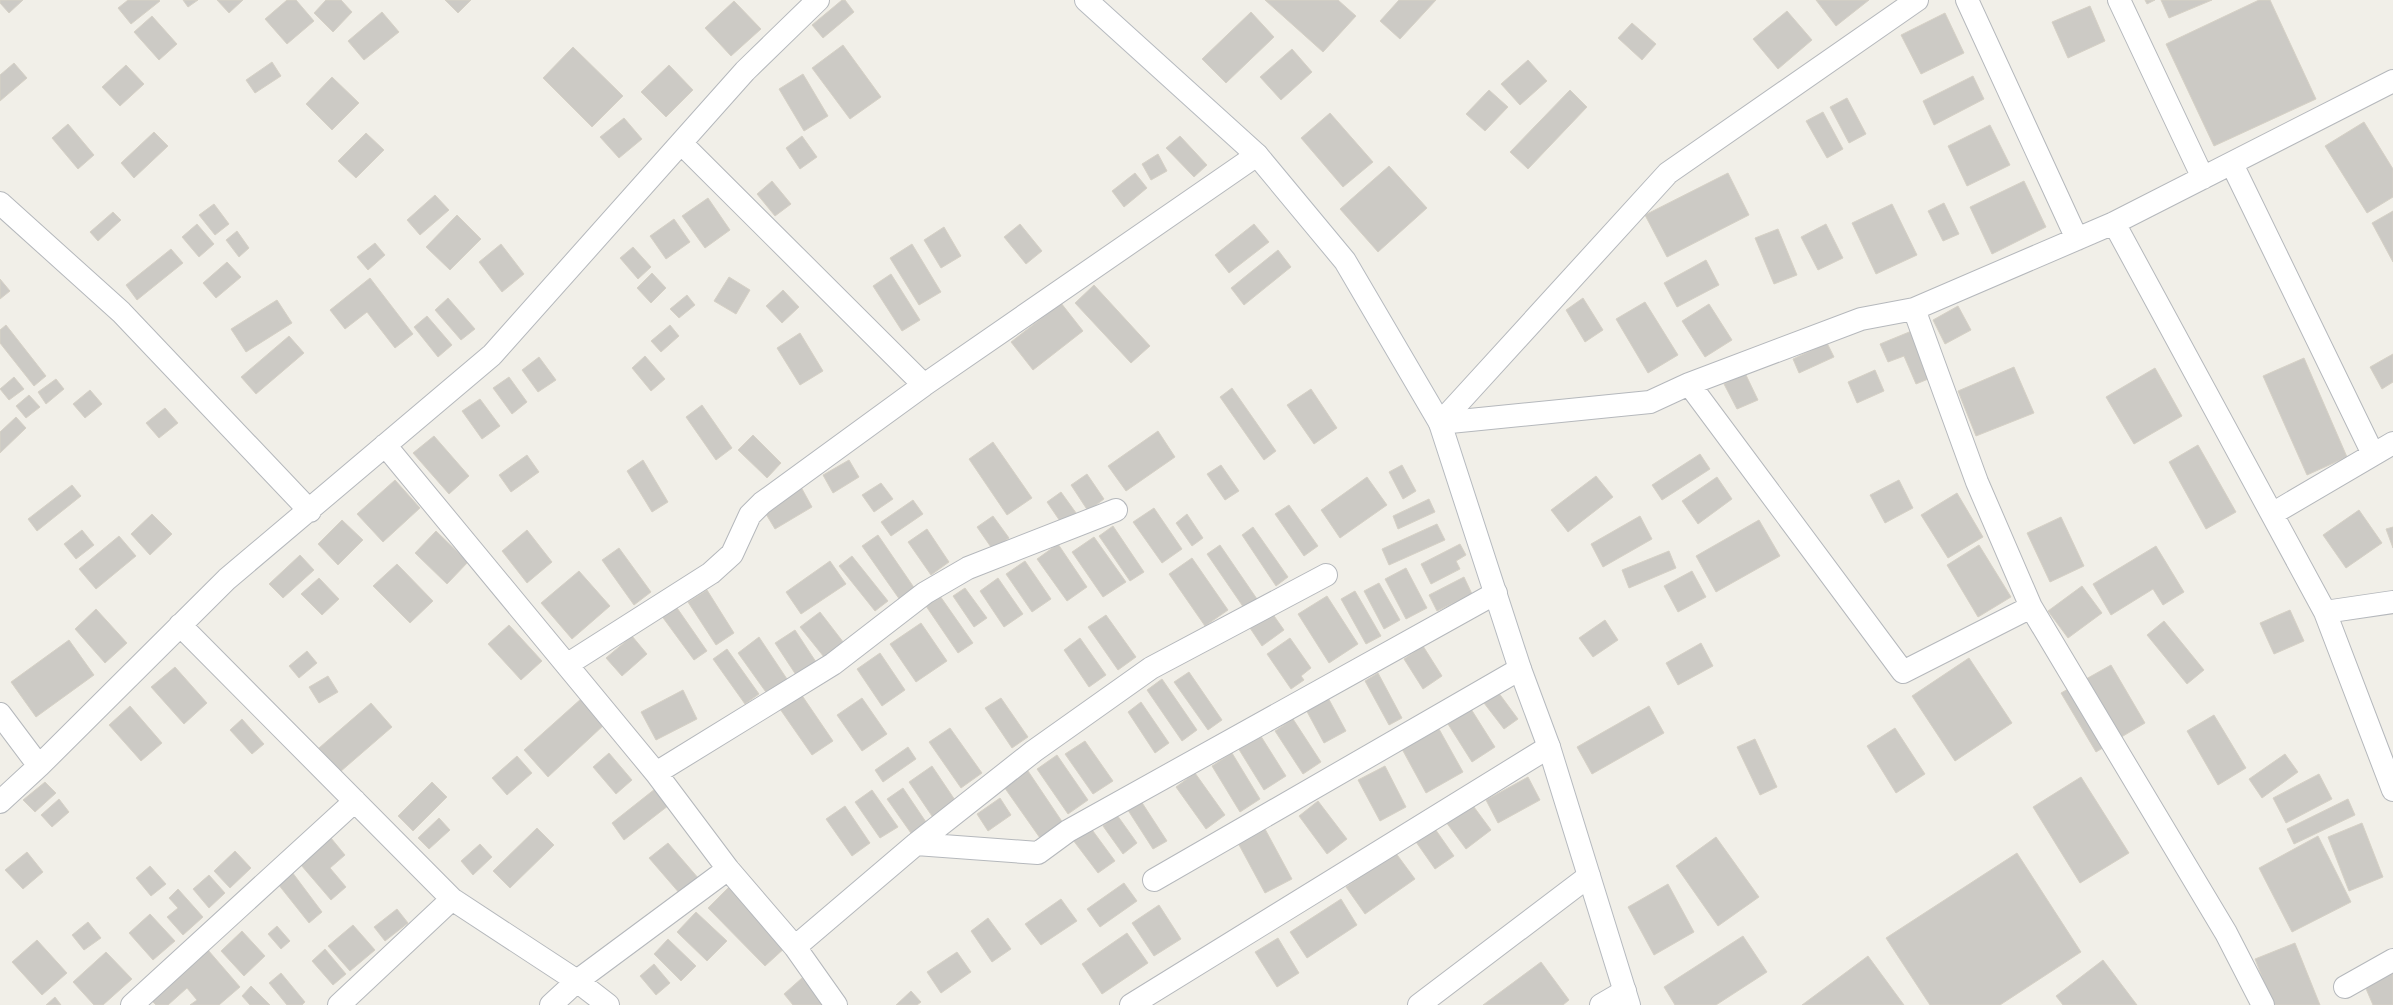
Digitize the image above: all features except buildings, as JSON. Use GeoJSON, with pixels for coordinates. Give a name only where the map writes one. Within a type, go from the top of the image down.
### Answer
{"type":"FeatureCollection","features":[{"type":"Feature","properties":{"kind":"street"},"geometry":{"type":"LineString","coordinates":[[0,802],[39,766],[227,579],[310,511],[385,445],[492,355],[744,71],[818,0]]}},
{"type":"Feature","properties":{"kind":"street"},"geometry":{"type":"LineString","coordinates":[[1086,0],[1257,155],[1345,261],[1440,423],[1520,669],[1549,747],[1627,998],[1601,1005]]}},
{"type":"Feature","properties":{"kind":"street"},"geometry":{"type":"LineString","coordinates":[[1440,423],[1668,174],[1917,0]]}},
{"type":"Feature","properties":{"kind":"street"},"geometry":{"type":"LineString","coordinates":[[1967,0],[2076,239]]}},
{"type":"Feature","properties":{"kind":"street"},"geometry":{"type":"LineString","coordinates":[[2118,0],[2203,178]]}},
{"type":"Feature","properties":{"kind":"street"},"geometry":{"type":"LineString","coordinates":[[1440,423],[1650,402],[1689,384],[1861,319],[1914,309],[2114,223],[2393,81]]}},
{"type":"Feature","properties":{"kind":"street"},"geometry":{"type":"LineString","coordinates":[[681,143],[924,384]]}},
{"type":"Feature","properties":{"kind":"street"},"geometry":{"type":"LineString","coordinates":[[568,664],[711,573],[732,554],[750,515],[762,503],[924,384],[1257,155]]}},
{"type":"Feature","properties":{"kind":"street"},"geometry":{"type":"LineString","coordinates":[[2232,164],[2373,454]]}},
{"type":"Feature","properties":{"kind":"street"},"geometry":{"type":"LineString","coordinates":[[0,203],[122,312],[310,511]]}},
{"type":"Feature","properties":{"kind":"street"},"geometry":{"type":"LineString","coordinates":[[2114,223],[2325,612],[2393,790]]}},
{"type":"Feature","properties":{"kind":"street"},"geometry":{"type":"LineString","coordinates":[[1914,309],[1978,482],[2030,607],[2226,933],[2263,1005]]}},
{"type":"Feature","properties":{"kind":"street"},"geometry":{"type":"LineString","coordinates":[[1689,384],[1903,672],[2030,607]]}},
{"type":"Feature","properties":{"kind":"street"},"geometry":{"type":"LineString","coordinates":[[2272,514],[2393,443]]}},
{"type":"Feature","properties":{"kind":"street"},"geometry":{"type":"LineString","coordinates":[[385,445],[568,664],[656,773],[728,869],[795,947],[836,1005]]}},
{"type":"Feature","properties":{"kind":"street"},"geometry":{"type":"LineString","coordinates":[[656,773],[833,664],[925,593],[968,568],[1116,510]]}},
{"type":"Feature","properties":{"kind":"street"},"geometry":{"type":"LineString","coordinates":[[795,947],[916,844],[1034,751],[1151,668],[1326,575]]}},
{"type":"Feature","properties":{"kind":"street"},"geometry":{"type":"LineString","coordinates":[[916,844],[1038,853],[1068,831],[1496,593]]}},
{"type":"Feature","properties":{"kind":"street"},"geometry":{"type":"LineString","coordinates":[[2325,612],[2393,602]]}},
{"type":"Feature","properties":{"kind":"street"},"geometry":{"type":"LineString","coordinates":[[180,625],[452,899],[577,981],[608,1005]]}},
{"type":"Feature","properties":{"kind":"street"},"geometry":{"type":"LineString","coordinates":[[1154,880],[1520,669]]}},
{"type":"Feature","properties":{"kind":"street"},"geometry":{"type":"LineString","coordinates":[[0,714],[39,766]]}},
{"type":"Feature","properties":{"kind":"street"},"geometry":{"type":"LineString","coordinates":[[1131,1005],[1549,747]]}},
{"type":"Feature","properties":{"kind":"street"},"geometry":{"type":"LineString","coordinates":[[132,1005],[355,801]]}},
{"type":"Feature","properties":{"kind":"street"},"geometry":{"type":"LineString","coordinates":[[550,1005],[577,981],[728,869]]}},
{"type":"Feature","properties":{"kind":"street"},"geometry":{"type":"LineString","coordinates":[[1419,1005],[1589,876]]}},
{"type":"Feature","properties":{"kind":"street"},"geometry":{"type":"LineString","coordinates":[[339,1005],[452,899]]}},
{"type":"Feature","properties":{"kind":"street"},"geometry":{"type":"LineString","coordinates":[[2345,987],[2393,960]]}}]}
